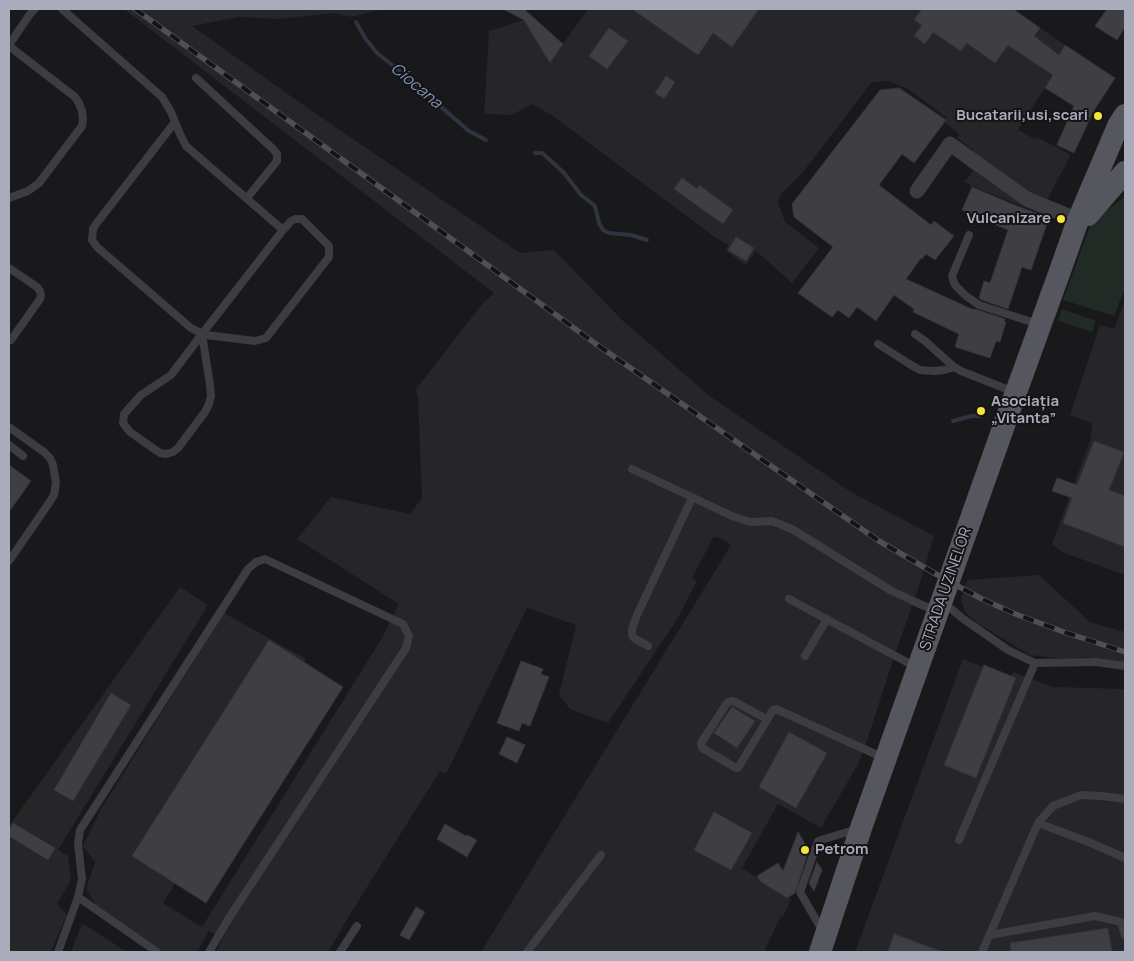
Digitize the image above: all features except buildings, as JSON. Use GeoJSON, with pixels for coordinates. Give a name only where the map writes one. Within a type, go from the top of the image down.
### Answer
{"type":"FeatureCollection","features":[{"type":"Feature","properties":{"kind":"main road","name":"STRADA UZINELOR"},"geometry":{"type":"LineString","coordinates":[[822,944],[1040,324],[1078,223],[1123,126]]}},
{"type":"Feature","properties":{"kind":"main road","name":"STRADA UZINELOR"},"geometry":{"type":"LineString","coordinates":[[1078,223],[1121,180]]}},
{"type":"Feature","properties":{"kind":"street"},"geometry":{"type":"LineString","coordinates":[[917,191],[950,144],[1027,199],[1078,223]]}},
{"type":"Feature","properties":{"kind":"lane"},"geometry":{"type":"LineString","coordinates":[[9,198],[28,191],[39,183],[82,126],[84,120],[79,102],[75,96],[9,46],[35,9]]}},
{"type":"Feature","properties":{"kind":"lane"},"geometry":{"type":"LineString","coordinates":[[62,9],[162,97],[186,146],[284,230]]}},
{"type":"Feature","properties":{"kind":"lane"},"geometry":{"type":"LineString","coordinates":[[196,78],[277,154],[276,161],[247,198]]}},
{"type":"Feature","properties":{"kind":"lane"},"geometry":{"type":"LineString","coordinates":[[175,122],[96,224],[93,229],[92,240],[97,247],[191,328],[202,334],[206,335],[255,341],[266,338],[329,257],[329,246],[302,219],[295,219],[291,222],[202,334],[171,375],[141,395],[124,414],[122,423],[130,432],[160,453],[166,454],[178,448],[209,404],[211,396],[202,334]]}},
{"type":"Feature","properties":{"kind":"lane"},"geometry":{"type":"LineString","coordinates":[[969,235],[952,276],[956,286],[979,305],[1040,324]]}},
{"type":"Feature","properties":{"kind":"lane"},"geometry":{"type":"LineString","coordinates":[[9,268],[37,287],[41,295],[25,322],[9,341]]}},
{"type":"Feature","properties":{"kind":"lane"},"geometry":{"type":"LineString","coordinates":[[915,334],[925,340],[954,367],[1015,393]]}},
{"type":"Feature","properties":{"kind":"lane"},"geometry":{"type":"LineString","coordinates":[[878,344],[920,370],[935,371],[954,367]]}},
{"type":"Feature","properties":{"kind":"lane"},"geometry":{"type":"LineString","coordinates":[[9,427],[50,458],[56,483],[54,495],[9,562]]}},
{"type":"Feature","properties":{"kind":"lane"},"geometry":{"type":"LineString","coordinates":[[9,445],[23,456]]}},
{"type":"Feature","properties":{"kind":"lane"},"geometry":{"type":"LineString","coordinates":[[632,469],[742,520],[750,522],[772,521],[792,529],[890,590],[913,602],[940,606],[962,618],[1008,650],[1035,663],[1096,662],[1125,666]]}},
{"type":"Feature","properties":{"kind":"lane"},"geometry":{"type":"LineString","coordinates":[[648,646],[634,638],[632,629],[692,498]]}},
{"type":"Feature","properties":{"kind":"lane"},"geometry":{"type":"LineString","coordinates":[[58,952],[78,897],[82,879],[78,844],[80,830],[248,569],[256,562],[265,559],[403,624],[409,636],[406,648],[209,952]]}},
{"type":"Feature","properties":{"kind":"lane"},"geometry":{"type":"LineString","coordinates":[[789,599],[918,668]]}},
{"type":"Feature","properties":{"kind":"lane"},"geometry":{"type":"LineString","coordinates":[[805,656],[826,619]]}},
{"type":"Feature","properties":{"kind":"lane"},"geometry":{"type":"LineString","coordinates":[[959,840],[1035,663]]}},
{"type":"Feature","properties":{"kind":"lane"},"geometry":{"type":"LineString","coordinates":[[767,719],[730,701],[701,743],[702,748],[738,768],[767,719],[776,708],[886,759]]}},
{"type":"Feature","properties":{"kind":"lane"},"geometry":{"type":"LineString","coordinates":[[982,952],[1038,823],[1053,806],[1081,795],[1125,799]]}},
{"type":"Feature","properties":{"kind":"lane"},"geometry":{"type":"LineString","coordinates":[[1038,823],[1091,842],[1125,858]]}},
{"type":"Feature","properties":{"kind":"lane"},"geometry":{"type":"LineString","coordinates":[[822,944],[800,892],[818,841],[862,828]]}},
{"type":"Feature","properties":{"kind":"lane"},"geometry":{"type":"LineString","coordinates":[[527,952],[601,855]]}},
{"type":"Feature","properties":{"kind":"lane"},"geometry":{"type":"LineString","coordinates":[[78,897],[158,952]]}},
{"type":"Feature","properties":{"kind":"lane"},"geometry":{"type":"LineString","coordinates":[[990,935],[1095,916],[1121,922],[1125,935]]}},
{"type":"Feature","properties":{"kind":"lane"},"geometry":{"type":"LineString","coordinates":[[340,952],[357,926]]}},
{"type":"Feature","properties":{"kind":"shaded area"},"geometry":{"type":"Polygon","coordinates":[[[124,9],[383,9],[351,17],[334,13],[279,19],[239,17],[192,26],[312,111],[520,253],[554,250],[622,320],[711,397],[851,492],[934,536],[864,750],[858,764],[821,828],[778,804],[742,868],[791,899],[764,952],[481,952],[731,545],[718,537],[713,538],[692,578],[697,581],[678,618],[608,723],[570,709],[559,695],[576,625],[527,608],[446,774],[440,771],[328,952],[216,952],[222,939],[209,931],[197,952],[165,952],[94,909],[95,903],[86,889],[95,862],[83,846],[101,809],[224,613],[306,659],[239,767],[245,771],[163,903],[202,927],[382,638],[399,604],[297,539],[331,497],[410,514],[422,498],[418,398],[416,389],[483,303],[494,293],[124,9]]]}},
{"type":"Feature","properties":{"kind":"shaded area"},"geometry":{"type":"Polygon","coordinates":[[[588,9],[1013,9],[1065,45],[1048,71],[1053,75],[1018,130],[1036,140],[1037,137],[1071,155],[1040,213],[965,182],[973,171],[964,164],[973,150],[957,138],[959,134],[945,123],[947,118],[908,89],[888,81],[872,82],[803,172],[781,194],[778,202],[785,222],[819,248],[792,283],[756,251],[746,265],[726,251],[728,245],[553,116],[532,104],[512,115],[484,114],[489,31],[524,20],[550,62],[588,9]]]}},
{"type":"Feature","properties":{"kind":"shaded area"},"geometry":{"type":"Polygon","coordinates":[[[1125,198],[1125,288],[1114,316],[1063,300],[1090,226],[1101,214],[1125,198]]]}},
{"type":"Feature","properties":{"kind":"shaded area"},"geometry":{"type":"Polygon","coordinates":[[[1125,301],[1125,575],[1062,552],[1052,544],[1091,438],[1092,423],[1070,415],[1100,325],[1114,329],[1125,301]]]}},
{"type":"Feature","properties":{"kind":"shaded area"},"geometry":{"type":"Polygon","coordinates":[[[1062,309],[1096,321],[1092,332],[1058,321],[1062,309]]]}},
{"type":"Feature","properties":{"kind":"shaded area"},"geometry":{"type":"Polygon","coordinates":[[[1039,575],[1090,622],[1125,632],[1125,662],[1086,657],[1066,659],[1030,655],[976,622],[965,612],[961,600],[967,580],[1039,575]]]}},
{"type":"Feature","properties":{"kind":"shaded area"},"geometry":{"type":"Polygon","coordinates":[[[180,587],[208,605],[58,850],[68,856],[71,880],[57,904],[67,915],[51,952],[9,952],[9,826],[180,587]]]}},
{"type":"Feature","properties":{"kind":"shaded area"},"geometry":{"type":"Polygon","coordinates":[[[963,659],[1009,678],[1013,672],[1053,687],[1125,689],[1125,952],[855,952],[963,659]]]}},
{"type":"Feature","properties":{"kind":"shaded area"},"geometry":{"type":"Polygon","coordinates":[[[82,923],[127,952],[71,952],[82,923]]]}},
{"type":"Feature","properties":{"kind":"waterway","name":"Ciocana"},"geometry":{"type":"LineString","coordinates":[[356,22],[365,38],[377,53],[469,131],[486,140]]}},
{"type":"Feature","properties":{"kind":"waterway","name":"Ciocana"},"geometry":{"type":"LineString","coordinates":[[535,153],[542,153],[549,159],[564,173],[581,195],[595,206],[599,223],[603,230],[609,233],[631,235],[647,240]]}},
{"type":"Feature","properties":{"kind":"waterway","name":"Ciocana"},"geometry":{"type":"LineString","coordinates":[[953,421],[980,416]]}},
{"type":"Feature","properties":{"kind":"railway"},"geometry":{"type":"LineString","coordinates":[[135,9],[596,344],[879,541],[941,577],[1013,613],[1125,652]]}},
{"type":"Feature","properties":{"kind":"place","name":"Bucatarii,usi,scari"},"geometry":{"type":"Point","coordinates":[1098,116]}},
{"type":"Feature","properties":{"kind":"place","name":"Vulcanizare"},"geometry":{"type":"Point","coordinates":[1061,219]}},
{"type":"Feature","properties":{"kind":"place","name":"Asociația „Vitanta”"},"geometry":{"type":"Point","coordinates":[981,411]}},
{"type":"Feature","properties":{"kind":"place","name":"Petrom"},"geometry":{"type":"Point","coordinates":[805,850]}}]}
